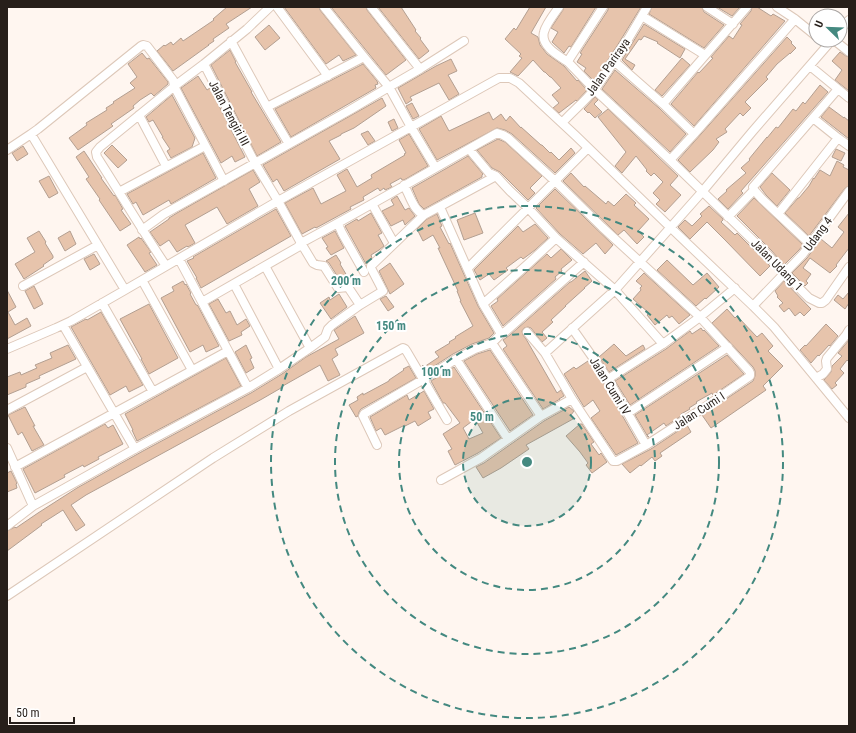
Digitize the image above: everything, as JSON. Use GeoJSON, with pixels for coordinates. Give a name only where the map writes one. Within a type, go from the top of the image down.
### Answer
{"type":"FeatureCollection","features":[{"type":"Feature","properties":{"kind":"street"},"geometry":{"type":"LineString","coordinates":[[166,266],[97,157],[96,152],[100,147],[174,86],[204,64],[270,7]]}},
{"type":"Feature","properties":{"kind":"street"},"geometry":{"type":"LineString","coordinates":[[277,7],[328,76]]}},
{"type":"Feature","properties":{"kind":"street"},"geometry":{"type":"LineString","coordinates":[[324,7],[389,86],[435,167]]}},
{"type":"Feature","properties":{"kind":"street"},"geometry":{"type":"LineString","coordinates":[[371,7],[420,69]]}},
{"type":"Feature","properties":{"kind":"street","name":"Jalan Udang 1"},"geometry":{"type":"LineString","coordinates":[[559,7],[544,32],[543,37],[549,48],[560,58],[568,62],[594,89],[670,160],[767,254],[809,298],[818,303],[822,303],[826,300],[849,267]]}},
{"type":"Feature","properties":{"kind":"street"},"geometry":{"type":"LineString","coordinates":[[568,62],[603,7]]}},
{"type":"Feature","properties":{"kind":"street","name":"Jalan Pariraya"},"geometry":{"type":"LineString","coordinates":[[562,123],[594,89],[614,61],[648,7]]}},
{"type":"Feature","properties":{"kind":"street"},"geometry":{"type":"LineString","coordinates":[[707,7],[733,24]]}},
{"type":"Feature","properties":{"kind":"street"},"geometry":{"type":"LineString","coordinates":[[663,104],[747,7]]}},
{"type":"Feature","properties":{"kind":"street"},"geometry":{"type":"LineString","coordinates":[[778,7],[808,30]]}},
{"type":"Feature","properties":{"kind":"street"},"geometry":{"type":"LineString","coordinates":[[642,16],[705,55]]}},
{"type":"Feature","properties":{"kind":"street"},"geometry":{"type":"LineString","coordinates":[[670,160],[795,19]]}},
{"type":"Feature","properties":{"kind":"street"},"geometry":{"type":"LineString","coordinates":[[231,41],[289,144]]}},
{"type":"Feature","properties":{"kind":"street"},"geometry":{"type":"LineString","coordinates":[[142,230],[164,214],[350,110],[464,41]]}},
{"type":"Feature","properties":{"kind":"street"},"geometry":{"type":"LineString","coordinates":[[7,150],[38,129],[143,45],[147,46],[172,78],[174,86],[224,181]]}},
{"type":"Feature","properties":{"kind":"street"},"geometry":{"type":"LineString","coordinates":[[545,353],[615,290],[702,192],[810,66],[823,48]]}},
{"type":"Feature","properties":{"kind":"street"},"geometry":{"type":"LineString","coordinates":[[267,107],[364,57]]}},
{"type":"Feature","properties":{"kind":"street"},"geometry":{"type":"LineString","coordinates":[[614,61],[663,104],[694,134]]}},
{"type":"Feature","properties":{"kind":"street","name":"Jalan Tengiri III"},"geometry":{"type":"LineString","coordinates":[[204,64],[255,163],[313,264],[324,266],[338,288],[348,286],[360,305]]}},
{"type":"Feature","properties":{"kind":"street"},"geometry":{"type":"LineString","coordinates":[[810,66],[849,98]]}},
{"type":"Feature","properties":{"kind":"street"},"geometry":{"type":"LineString","coordinates":[[7,349],[63,325],[278,201],[499,78],[510,78],[514,79],[562,123],[774,327],[849,418]]}},
{"type":"Feature","properties":{"kind":"street"},"geometry":{"type":"LineString","coordinates":[[728,216],[754,190],[753,187],[838,89]]}},
{"type":"Feature","properties":{"kind":"street"},"geometry":{"type":"LineString","coordinates":[[139,115],[166,166]]}},
{"type":"Feature","properties":{"kind":"street"},"geometry":{"type":"LineString","coordinates":[[813,118],[849,146]]}},
{"type":"Feature","properties":{"kind":"street"},"geometry":{"type":"LineString","coordinates":[[30,134],[125,290]]}},
{"type":"Feature","properties":{"kind":"street"},"geometry":{"type":"LineString","coordinates":[[202,302],[265,266],[301,243],[338,224],[435,167],[497,134],[503,135],[555,181],[602,227],[700,317],[728,347],[628,413]]}},
{"type":"Feature","properties":{"kind":"street"},"geometry":{"type":"LineString","coordinates":[[778,214],[838,138]]}},
{"type":"Feature","properties":{"kind":"street"},"geometry":{"type":"LineString","coordinates":[[119,192],[205,146]]}},
{"type":"Feature","properties":{"kind":"street"},"geometry":{"type":"LineString","coordinates":[[468,268],[588,148]]}},
{"type":"Feature","properties":{"kind":"street"},"geometry":{"type":"LineString","coordinates":[[469,149],[489,173],[496,176],[556,238],[615,290],[663,344]]}},
{"type":"Feature","properties":{"kind":"street"},"geometry":{"type":"LineString","coordinates":[[365,273],[372,264],[424,215],[496,176]]}},
{"type":"Feature","properties":{"kind":"street"},"geometry":{"type":"LineString","coordinates":[[404,185],[416,210],[420,214],[424,215]]}},
{"type":"Feature","properties":{"kind":"street"},"geometry":{"type":"LineString","coordinates":[[754,190],[810,244]]}},
{"type":"Feature","properties":{"kind":"street","name":"Udang 4"},"geometry":{"type":"LineString","coordinates":[[753,306],[804,254],[849,191]]}},
{"type":"Feature","properties":{"kind":"street"},"geometry":{"type":"LineString","coordinates":[[372,204],[394,243]]}},
{"type":"Feature","properties":{"kind":"street"},"geometry":{"type":"LineString","coordinates":[[440,206],[483,304],[501,334]]}},
{"type":"Feature","properties":{"kind":"street"},"geometry":{"type":"LineString","coordinates":[[7,526],[33,506],[248,388],[279,369],[325,337],[328,329],[332,325],[360,305],[384,291],[365,273],[338,224]]}},
{"type":"Feature","properties":{"kind":"street"},"geometry":{"type":"LineString","coordinates":[[483,304],[556,238]]}},
{"type":"Feature","properties":{"kind":"street"},"geometry":{"type":"LineString","coordinates":[[23,286],[98,245]]}},
{"type":"Feature","properties":{"kind":"street"},"geometry":{"type":"LineString","coordinates":[[179,259],[248,388]]}},
{"type":"Feature","properties":{"kind":"street"},"geometry":{"type":"LineString","coordinates":[[377,445],[363,415],[456,359],[474,349],[492,343],[584,262]]}},
{"type":"Feature","properties":{"kind":"street"},"geometry":{"type":"LineString","coordinates":[[265,266],[310,348]]}},
{"type":"Feature","properties":{"kind":"street"},"geometry":{"type":"LineString","coordinates":[[142,280],[192,370]]}},
{"type":"Feature","properties":{"kind":"street"},"geometry":{"type":"LineString","coordinates":[[234,284],[279,369]]}},
{"type":"Feature","properties":{"kind":"street"},"geometry":{"type":"LineString","coordinates":[[608,380],[663,344],[700,317],[735,288]]}},
{"type":"Feature","properties":{"kind":"street"},"geometry":{"type":"LineString","coordinates":[[102,303],[153,392]]}},
{"type":"Feature","properties":{"kind":"street"},"geometry":{"type":"LineString","coordinates":[[63,325],[135,449]]}},
{"type":"Feature","properties":{"kind":"street","name":"Jalan Cumi IV"},"geometry":{"type":"LineString","coordinates":[[572,328],[608,380],[646,445]]}},
{"type":"Feature","properties":{"kind":"street"},"geometry":{"type":"LineString","coordinates":[[816,378],[823,374],[827,369],[827,358],[849,330]]}},
{"type":"Feature","properties":{"kind":"street"},"geometry":{"type":"LineString","coordinates":[[441,480],[481,458],[541,416],[572,399],[545,353],[527,332]]}},
{"type":"Feature","properties":{"kind":"street"},"geometry":{"type":"LineString","coordinates":[[492,343],[541,416]]}},
{"type":"Feature","properties":{"kind":"street","name":"Jalan Cumi I"},"geometry":{"type":"LineString","coordinates":[[572,399],[613,461],[617,461],[646,445],[750,376],[749,370],[728,347]]}},
{"type":"Feature","properties":{"kind":"street"},"geometry":{"type":"LineString","coordinates":[[7,596],[213,458],[289,410],[400,348],[406,349],[447,420]]}},
{"type":"Feature","properties":{"kind":"street"},"geometry":{"type":"LineString","coordinates":[[15,467],[228,350]]}},
{"type":"Feature","properties":{"kind":"street"},"geometry":{"type":"LineString","coordinates":[[456,359],[508,439]]}},
{"type":"Feature","properties":{"kind":"street"},"geometry":{"type":"LineString","coordinates":[[7,410],[88,367]]}},
{"type":"Feature","properties":{"kind":"street"},"geometry":{"type":"LineString","coordinates":[[7,448],[33,506]]}},
{"type":"Feature","properties":{"kind":"building"},"geometry":{"type":"Polygon","coordinates":[[[227,7],[252,7],[226,24],[229,28],[213,39],[214,41],[209,45],[173,71],[157,51],[164,45],[165,46],[171,42],[173,45],[181,38],[183,41],[214,20],[213,19],[227,7]]]}},
{"type":"Feature","properties":{"kind":"building"},"geometry":{"type":"Polygon","coordinates":[[[284,7],[319,7],[356,55],[343,61],[339,55],[326,64],[284,7]]]}},
{"type":"Feature","properties":{"kind":"building"},"geometry":{"type":"Polygon","coordinates":[[[331,7],[366,7],[406,60],[386,75],[331,7]]]}},
{"type":"Feature","properties":{"kind":"building"},"geometry":{"type":"Polygon","coordinates":[[[378,7],[401,7],[429,51],[419,59],[378,7]]]}},
{"type":"Feature","properties":{"kind":"building"},"geometry":{"type":"Polygon","coordinates":[[[530,7],[546,7],[531,33],[538,37],[540,45],[547,54],[564,66],[587,90],[577,101],[576,100],[559,113],[553,108],[559,103],[552,95],[561,88],[533,60],[518,76],[510,72],[522,58],[519,56],[521,54],[505,39],[514,28],[516,30],[530,7]]]}},
{"type":"Feature","properties":{"kind":"building"},"geometry":{"type":"Polygon","coordinates":[[[564,7],[596,7],[571,47],[569,46],[564,53],[552,42],[558,32],[551,28],[564,7]]]}},
{"type":"Feature","properties":{"kind":"building"},"geometry":{"type":"Polygon","coordinates":[[[608,7],[641,7],[594,81],[584,71],[586,68],[577,62],[582,54],[580,53],[608,10],[608,7]]]}},
{"type":"Feature","properties":{"kind":"building"},"geometry":{"type":"Polygon","coordinates":[[[652,7],[702,7],[704,12],[724,25],[704,48],[649,14],[652,7]]]}},
{"type":"Feature","properties":{"kind":"building"},"geometry":{"type":"Polygon","coordinates":[[[717,7],[740,7],[732,16],[717,7]]]}},
{"type":"Feature","properties":{"kind":"building"},"geometry":{"type":"Polygon","coordinates":[[[752,7],[757,7],[771,16],[773,14],[785,21],[694,126],[671,104],[698,72],[699,73],[713,58],[711,57],[729,36],[733,39],[742,25],[740,24],[751,11],[752,7]]]}},
{"type":"Feature","properties":{"kind":"building"},"geometry":{"type":"Polygon","coordinates":[[[644,24],[685,49],[680,58],[657,43],[658,42],[644,36],[641,40],[639,39],[625,59],[635,65],[632,70],[622,60],[644,24]]]}},
{"type":"Feature","properties":{"kind":"building"},"geometry":{"type":"Polygon","coordinates":[[[269,25],[280,38],[265,50],[255,37],[269,25]]]}},
{"type":"Feature","properties":{"kind":"building"},"geometry":{"type":"Polygon","coordinates":[[[787,37],[796,48],[777,64],[766,77],[768,79],[745,102],[751,108],[743,116],[740,113],[725,129],[727,132],[716,139],[719,142],[713,150],[690,172],[678,160],[787,37]]]}},
{"type":"Feature","properties":{"kind":"building"},"geometry":{"type":"Polygon","coordinates":[[[230,50],[251,92],[281,142],[257,156],[211,65],[230,50]]]}},
{"type":"Feature","properties":{"kind":"building"},"geometry":{"type":"Polygon","coordinates":[[[840,52],[849,57],[849,91],[835,80],[842,70],[832,61],[840,52]]]}},
{"type":"Feature","properties":{"kind":"building"},"geometry":{"type":"Polygon","coordinates":[[[142,53],[147,59],[149,58],[168,84],[154,96],[151,93],[140,100],[133,106],[134,108],[111,124],[113,126],[78,150],[69,138],[87,125],[86,123],[107,110],[106,108],[114,103],[113,102],[135,88],[130,83],[137,77],[128,64],[142,53]]]}},
{"type":"Feature","properties":{"kind":"building"},"geometry":{"type":"Polygon","coordinates":[[[682,58],[690,65],[662,96],[655,90],[682,58]]]}},
{"type":"Feature","properties":{"kind":"building"},"geometry":{"type":"Polygon","coordinates":[[[451,59],[457,71],[448,75],[459,94],[449,100],[439,83],[410,97],[412,100],[406,104],[398,88],[451,59]]]}},
{"type":"Feature","properties":{"kind":"building"},"geometry":{"type":"Polygon","coordinates":[[[363,64],[377,81],[378,84],[375,85],[376,88],[291,137],[275,109],[363,64]]]}},
{"type":"Feature","properties":{"kind":"building"},"geometry":{"type":"Polygon","coordinates":[[[615,70],[659,108],[686,134],[670,152],[602,89],[615,70]]]}},
{"type":"Feature","properties":{"kind":"building"},"geometry":{"type":"Polygon","coordinates":[[[198,76],[207,90],[210,88],[245,157],[235,162],[232,156],[221,163],[181,88],[198,76]]]}},
{"type":"Feature","properties":{"kind":"building"},"geometry":{"type":"Polygon","coordinates":[[[820,85],[828,92],[741,191],[743,193],[728,209],[718,199],[746,173],[741,168],[750,160],[749,159],[767,137],[776,127],[778,128],[793,109],[796,111],[803,102],[805,104],[820,85]]]}},
{"type":"Feature","properties":{"kind":"building"},"geometry":{"type":"Polygon","coordinates":[[[172,95],[195,138],[192,147],[171,158],[167,151],[170,149],[153,120],[149,122],[146,117],[172,95]]]}},
{"type":"Feature","properties":{"kind":"building"},"geometry":{"type":"Polygon","coordinates":[[[595,97],[598,100],[594,104],[602,112],[595,118],[584,109],[595,97]]]}},
{"type":"Feature","properties":{"kind":"building"},"geometry":{"type":"Polygon","coordinates":[[[382,98],[386,106],[354,128],[329,141],[340,159],[284,191],[277,179],[273,182],[263,165],[382,98]]]}},
{"type":"Feature","properties":{"kind":"building"},"geometry":{"type":"Polygon","coordinates":[[[412,103],[419,116],[413,119],[406,106],[412,103]]]}},
{"type":"Feature","properties":{"kind":"building"},"geometry":{"type":"Polygon","coordinates":[[[829,107],[849,121],[849,139],[821,117],[829,107]]]}},
{"type":"Feature","properties":{"kind":"building"},"geometry":{"type":"Polygon","coordinates":[[[608,109],[678,176],[670,185],[681,195],[665,212],[656,204],[660,200],[653,193],[663,182],[654,173],[651,176],[636,156],[622,173],[615,166],[626,152],[598,117],[608,109]]]}},
{"type":"Feature","properties":{"kind":"building"},"geometry":{"type":"Polygon","coordinates":[[[489,112],[493,120],[501,114],[506,121],[510,116],[521,128],[559,160],[571,148],[575,153],[555,173],[512,134],[497,128],[437,160],[419,129],[441,116],[449,131],[489,112]]]}},
{"type":"Feature","properties":{"kind":"building"},"geometry":{"type":"Polygon","coordinates":[[[394,119],[398,128],[392,131],[388,122],[394,119]]]}},
{"type":"Feature","properties":{"kind":"building"},"geometry":{"type":"Polygon","coordinates":[[[368,131],[375,141],[368,145],[361,134],[368,131]]]}},
{"type":"Feature","properties":{"kind":"building"},"geometry":{"type":"Polygon","coordinates":[[[409,134],[428,166],[404,180],[401,178],[390,184],[392,187],[385,190],[384,188],[380,191],[378,188],[363,197],[364,200],[350,207],[351,209],[302,234],[285,203],[313,188],[321,204],[346,191],[337,175],[347,169],[357,187],[372,178],[371,175],[405,155],[404,154],[406,153],[399,140],[409,134]]]}},
{"type":"Feature","properties":{"kind":"building"},"geometry":{"type":"Polygon","coordinates":[[[498,139],[505,142],[542,176],[530,188],[535,193],[528,200],[500,172],[492,168],[477,150],[498,139]]]}},
{"type":"Feature","properties":{"kind":"building"},"geometry":{"type":"Polygon","coordinates":[[[112,145],[127,160],[118,168],[104,153],[112,145]]]}},
{"type":"Feature","properties":{"kind":"building"},"geometry":{"type":"Polygon","coordinates":[[[23,146],[28,154],[17,161],[12,153],[23,146]]]}},
{"type":"Feature","properties":{"kind":"building"},"geometry":{"type":"Polygon","coordinates":[[[836,149],[845,153],[841,161],[832,157],[836,149]]]}},
{"type":"Feature","properties":{"kind":"building"},"geometry":{"type":"Polygon","coordinates":[[[84,151],[101,178],[114,196],[115,195],[123,209],[121,210],[131,224],[120,231],[86,179],[89,177],[76,157],[84,151]]]}},
{"type":"Feature","properties":{"kind":"building"},"geometry":{"type":"Polygon","coordinates":[[[203,153],[216,178],[171,204],[169,200],[143,215],[136,202],[133,204],[127,194],[203,153]]]}},
{"type":"Feature","properties":{"kind":"building"},"geometry":{"type":"Polygon","coordinates":[[[468,156],[483,174],[482,177],[424,209],[419,204],[412,188],[468,156]]]}},
{"type":"Feature","properties":{"kind":"building"},"geometry":{"type":"Polygon","coordinates":[[[837,161],[849,170],[849,186],[845,188],[809,236],[785,213],[809,186],[813,178],[814,179],[820,170],[830,176],[837,161]]]}},
{"type":"Feature","properties":{"kind":"building"},"geometry":{"type":"Polygon","coordinates":[[[253,170],[260,182],[249,189],[258,206],[227,224],[217,207],[185,225],[195,243],[177,252],[169,240],[160,246],[150,232],[177,213],[253,170]]]}},
{"type":"Feature","properties":{"kind":"building"},"geometry":{"type":"Polygon","coordinates":[[[571,173],[584,187],[585,186],[606,204],[608,201],[614,206],[626,194],[636,203],[634,205],[649,219],[638,231],[644,237],[637,244],[624,230],[618,235],[563,181],[571,173]]]}},
{"type":"Feature","properties":{"kind":"building"},"geometry":{"type":"Polygon","coordinates":[[[772,173],[790,190],[777,206],[760,187],[772,173]]]}},
{"type":"Feature","properties":{"kind":"building"},"geometry":{"type":"Polygon","coordinates":[[[49,176],[58,193],[49,198],[39,181],[49,176]]]}},
{"type":"Feature","properties":{"kind":"building"},"geometry":{"type":"Polygon","coordinates":[[[555,189],[613,245],[605,254],[596,243],[583,254],[560,234],[536,208],[555,189]]]}},
{"type":"Feature","properties":{"kind":"building"},"geometry":{"type":"Polygon","coordinates":[[[397,196],[405,210],[409,208],[415,216],[405,225],[403,220],[391,226],[382,211],[394,205],[391,200],[397,196]]]}},
{"type":"Feature","properties":{"kind":"building"},"geometry":{"type":"Polygon","coordinates":[[[754,198],[803,245],[784,265],[737,216],[754,198]]]}},
{"type":"Feature","properties":{"kind":"building"},"geometry":{"type":"Polygon","coordinates":[[[709,206],[723,219],[721,222],[735,235],[737,233],[770,266],[760,276],[707,222],[690,239],[678,227],[685,220],[692,226],[702,216],[700,214],[709,206]]]}},
{"type":"Feature","properties":{"kind":"building"},"geometry":{"type":"Polygon","coordinates":[[[276,209],[291,236],[201,288],[187,261],[276,209]]]}},
{"type":"Feature","properties":{"kind":"building"},"geometry":{"type":"Polygon","coordinates":[[[371,213],[382,233],[378,235],[384,246],[371,255],[372,258],[366,264],[345,226],[357,219],[358,221],[371,213]]]}},
{"type":"Feature","properties":{"kind":"building"},"geometry":{"type":"Polygon","coordinates":[[[475,213],[483,233],[464,240],[457,220],[475,213]]]}},
{"type":"Feature","properties":{"kind":"building"},"geometry":{"type":"Polygon","coordinates":[[[849,213],[849,248],[836,265],[837,266],[830,273],[810,258],[803,268],[811,274],[806,281],[808,283],[805,286],[792,273],[807,258],[821,239],[832,248],[844,232],[838,227],[849,213]]]}},
{"type":"Feature","properties":{"kind":"building"},"geometry":{"type":"Polygon","coordinates":[[[437,214],[442,226],[440,227],[449,244],[450,243],[478,306],[494,333],[489,338],[472,344],[453,354],[425,372],[422,366],[423,365],[424,367],[439,357],[435,352],[473,326],[460,301],[458,291],[433,235],[423,241],[417,229],[427,219],[437,214]]]}},
{"type":"Feature","properties":{"kind":"building"},"geometry":{"type":"Polygon","coordinates":[[[535,224],[548,238],[523,259],[521,257],[506,268],[508,270],[494,280],[489,274],[480,280],[474,270],[518,226],[523,232],[535,224]]]}},
{"type":"Feature","properties":{"kind":"building"},"geometry":{"type":"Polygon","coordinates":[[[39,231],[53,258],[43,265],[44,266],[24,279],[15,264],[35,252],[27,238],[39,231]]]}},
{"type":"Feature","properties":{"kind":"building"},"geometry":{"type":"Polygon","coordinates":[[[70,231],[76,244],[65,251],[58,238],[70,231]]]}},
{"type":"Feature","properties":{"kind":"building"},"geometry":{"type":"Polygon","coordinates":[[[335,231],[344,248],[331,255],[322,238],[335,231]]]}},
{"type":"Feature","properties":{"kind":"building"},"geometry":{"type":"Polygon","coordinates":[[[139,237],[151,252],[149,253],[157,265],[145,272],[127,245],[139,237]]]}},
{"type":"Feature","properties":{"kind":"building"},"geometry":{"type":"Polygon","coordinates":[[[561,249],[572,260],[561,269],[562,271],[555,277],[556,279],[503,326],[491,306],[547,254],[551,258],[561,249]]]}},
{"type":"Feature","properties":{"kind":"building"},"geometry":{"type":"Polygon","coordinates":[[[94,254],[100,264],[90,270],[84,259],[94,254]]]}},
{"type":"Feature","properties":{"kind":"building"},"geometry":{"type":"Polygon","coordinates":[[[336,255],[350,281],[349,282],[341,282],[329,263],[326,261],[336,255]]]}},
{"type":"Feature","properties":{"kind":"building"},"geometry":{"type":"Polygon","coordinates":[[[667,260],[693,285],[707,273],[719,287],[696,306],[657,270],[667,260]]]}},
{"type":"Feature","properties":{"kind":"building"},"geometry":{"type":"Polygon","coordinates":[[[390,263],[404,284],[390,294],[379,271],[390,263]]]}},
{"type":"Feature","properties":{"kind":"building"},"geometry":{"type":"Polygon","coordinates":[[[585,271],[592,281],[551,320],[553,322],[542,332],[547,338],[542,342],[531,328],[528,327],[524,328],[522,331],[557,393],[561,390],[564,396],[543,409],[503,349],[507,346],[503,340],[570,282],[585,271]]]}},
{"type":"Feature","properties":{"kind":"building"},"geometry":{"type":"Polygon","coordinates":[[[644,273],[690,315],[679,324],[672,316],[669,318],[667,315],[655,325],[647,315],[649,313],[633,299],[641,290],[640,288],[642,286],[636,281],[644,273]]]}},
{"type":"Feature","properties":{"kind":"building"},"geometry":{"type":"Polygon","coordinates":[[[183,281],[219,346],[206,352],[203,345],[190,352],[161,298],[174,291],[172,287],[183,281]]]}},
{"type":"Feature","properties":{"kind":"building"},"geometry":{"type":"Polygon","coordinates":[[[784,281],[811,309],[804,316],[800,312],[795,316],[789,308],[784,312],[779,306],[783,303],[777,297],[778,296],[775,291],[784,281]]]}},
{"type":"Feature","properties":{"kind":"building"},"geometry":{"type":"Polygon","coordinates":[[[34,286],[43,304],[34,309],[25,291],[34,286]]]}},
{"type":"Feature","properties":{"kind":"building"},"geometry":{"type":"Polygon","coordinates":[[[7,290],[16,307],[8,312],[15,325],[27,318],[31,326],[7,339],[7,290]]]}},
{"type":"Feature","properties":{"kind":"building"},"geometry":{"type":"Polygon","coordinates":[[[849,292],[849,303],[845,309],[834,300],[838,295],[843,299],[849,292]]]}},
{"type":"Feature","properties":{"kind":"building"},"geometry":{"type":"Polygon","coordinates":[[[339,294],[347,307],[331,319],[320,303],[329,297],[330,300],[339,294]]]}},
{"type":"Feature","properties":{"kind":"building"},"geometry":{"type":"Polygon","coordinates":[[[386,296],[394,307],[388,311],[380,299],[386,296]]]}},
{"type":"Feature","properties":{"kind":"building"},"geometry":{"type":"Polygon","coordinates":[[[218,299],[226,313],[230,311],[237,325],[246,319],[250,326],[241,332],[242,335],[229,341],[209,304],[218,299]]]}},
{"type":"Feature","properties":{"kind":"building"},"geometry":{"type":"Polygon","coordinates":[[[149,304],[178,358],[149,374],[120,319],[149,304]]]}},
{"type":"Feature","properties":{"kind":"building"},"geometry":{"type":"Polygon","coordinates":[[[727,309],[735,318],[737,316],[757,337],[762,333],[773,346],[768,351],[783,366],[763,386],[766,390],[711,428],[702,415],[753,381],[755,376],[753,367],[712,323],[727,309]]]}},
{"type":"Feature","properties":{"kind":"building"},"geometry":{"type":"Polygon","coordinates":[[[101,312],[143,385],[129,392],[126,386],[110,395],[71,327],[101,312]]]}},
{"type":"Feature","properties":{"kind":"building"},"geometry":{"type":"Polygon","coordinates":[[[355,316],[364,333],[335,349],[338,355],[332,359],[340,375],[328,381],[320,365],[262,399],[86,495],[71,505],[85,525],[76,531],[63,510],[41,524],[42,525],[7,551],[7,531],[15,527],[16,528],[77,488],[251,393],[306,357],[339,339],[334,330],[355,316]]]}},
{"type":"Feature","properties":{"kind":"building"},"geometry":{"type":"Polygon","coordinates":[[[826,324],[838,336],[830,346],[829,345],[811,363],[800,350],[805,345],[806,346],[826,324]]]}},
{"type":"Feature","properties":{"kind":"building"},"geometry":{"type":"Polygon","coordinates":[[[701,328],[719,346],[630,405],[615,381],[666,349],[690,331],[692,334],[701,328]]]}},
{"type":"Feature","properties":{"kind":"building"},"geometry":{"type":"Polygon","coordinates":[[[849,340],[849,362],[847,360],[840,369],[844,373],[835,383],[837,385],[832,389],[824,380],[831,372],[832,366],[842,356],[838,353],[849,340]]]}},
{"type":"Feature","properties":{"kind":"building"},"geometry":{"type":"Polygon","coordinates":[[[614,344],[626,356],[643,345],[645,349],[609,372],[599,357],[614,344]]]}},
{"type":"Feature","properties":{"kind":"building"},"geometry":{"type":"Polygon","coordinates":[[[68,345],[76,359],[39,376],[40,378],[26,384],[26,387],[7,395],[7,377],[20,372],[21,375],[37,368],[35,365],[52,358],[50,353],[68,345]]]}},
{"type":"Feature","properties":{"kind":"building"},"geometry":{"type":"Polygon","coordinates":[[[246,345],[252,358],[250,359],[254,368],[246,373],[235,352],[246,345]]]}},
{"type":"Feature","properties":{"kind":"building"},"geometry":{"type":"Polygon","coordinates":[[[490,350],[533,415],[510,431],[464,361],[477,354],[490,350]]]}},
{"type":"Feature","properties":{"kind":"building"},"geometry":{"type":"Polygon","coordinates":[[[727,355],[744,374],[713,395],[712,393],[696,402],[697,403],[689,408],[690,409],[666,426],[664,423],[647,435],[648,437],[635,415],[727,355]]]}},
{"type":"Feature","properties":{"kind":"building"},"geometry":{"type":"Polygon","coordinates":[[[226,358],[241,386],[137,441],[125,414],[226,358]]]}},
{"type":"Feature","properties":{"kind":"building"},"geometry":{"type":"Polygon","coordinates":[[[588,361],[603,382],[638,443],[616,455],[591,418],[600,411],[593,400],[584,407],[564,374],[574,367],[576,369],[588,361]]]}},
{"type":"Feature","properties":{"kind":"building"},"geometry":{"type":"Polygon","coordinates":[[[409,366],[416,378],[361,409],[356,417],[349,405],[358,400],[357,397],[389,381],[409,366]]]}},
{"type":"Feature","properties":{"kind":"building"},"geometry":{"type":"Polygon","coordinates":[[[454,367],[501,438],[478,453],[455,465],[448,451],[452,449],[443,434],[460,423],[445,403],[443,403],[431,381],[454,367]],[[475,419],[463,428],[469,439],[483,433],[475,419]]]}},
{"type":"Feature","properties":{"kind":"building"},"geometry":{"type":"Polygon","coordinates":[[[424,391],[434,409],[428,412],[431,418],[418,426],[415,421],[385,435],[381,428],[376,431],[370,417],[407,395],[409,400],[424,391]]]}},
{"type":"Feature","properties":{"kind":"building"},"geometry":{"type":"Polygon","coordinates":[[[25,407],[35,426],[33,426],[44,445],[32,451],[22,432],[18,435],[8,415],[25,407]]]}},
{"type":"Feature","properties":{"kind":"building"},"geometry":{"type":"Polygon","coordinates":[[[569,407],[574,411],[571,415],[573,419],[526,445],[529,449],[483,478],[476,467],[544,421],[569,407]]]}},
{"type":"Feature","properties":{"kind":"building"},"geometry":{"type":"Polygon","coordinates":[[[105,424],[108,428],[113,425],[123,444],[98,457],[99,459],[84,467],[83,465],[64,475],[65,477],[35,493],[23,469],[105,424]]]}},
{"type":"Feature","properties":{"kind":"building"},"geometry":{"type":"Polygon","coordinates":[[[582,424],[594,442],[591,444],[599,455],[601,453],[607,462],[592,473],[586,465],[588,463],[566,436],[582,424]]]}},
{"type":"Feature","properties":{"kind":"building"},"geometry":{"type":"Polygon","coordinates":[[[687,425],[691,432],[660,453],[662,456],[655,461],[652,457],[630,473],[622,464],[651,449],[687,425]]]}},
{"type":"Feature","properties":{"kind":"building"},"geometry":{"type":"Polygon","coordinates":[[[11,471],[17,483],[17,488],[7,492],[7,473],[11,471]]]}}]}
